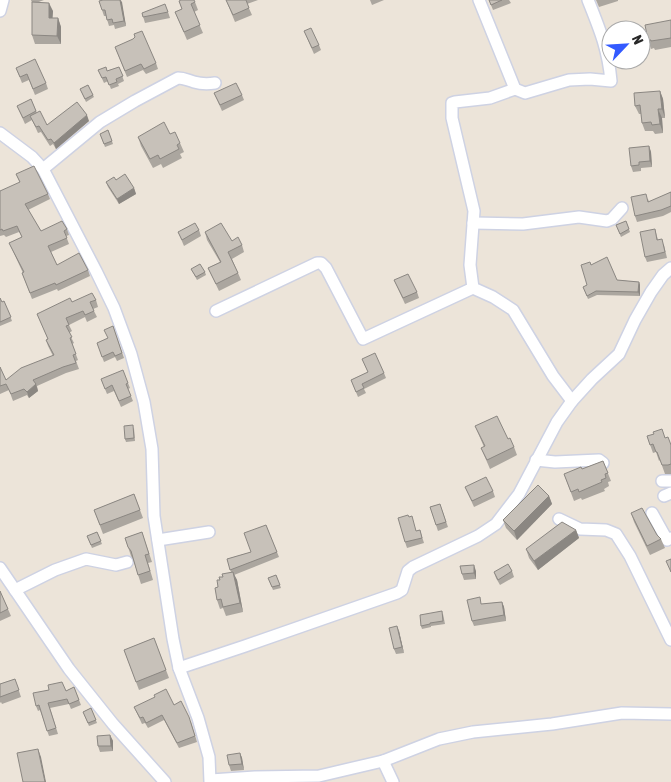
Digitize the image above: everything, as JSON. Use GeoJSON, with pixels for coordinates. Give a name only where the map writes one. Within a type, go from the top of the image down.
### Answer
{"type":"FeatureCollection","features":[{"type":"Feature","properties":{"kind":"street"},"geometry":{"type":"LineString","coordinates":[[0,11],[2,0]]}},
{"type":"Feature","properties":{"kind":"street"},"geometry":{"type":"LineString","coordinates":[[479,0],[515,89]]}},
{"type":"Feature","properties":{"kind":"street"},"geometry":{"type":"LineString","coordinates":[[473,288],[470,265],[474,211],[452,118],[452,103],[490,98],[515,89],[525,93],[569,80],[611,81],[609,58],[588,0]]}},
{"type":"Feature","properties":{"kind":"street"},"geometry":{"type":"LineString","coordinates":[[43,169],[100,122],[178,78],[206,84],[215,83]]}},
{"type":"Feature","properties":{"kind":"street"},"geometry":{"type":"LineString","coordinates":[[0,133],[32,157],[43,169],[114,308],[131,354],[144,402],[152,450],[152,501],[173,639],[179,668],[207,748],[210,781],[254,777],[319,776],[383,761],[439,740],[473,732],[552,724],[622,713],[671,714]]}},
{"type":"Feature","properties":{"kind":"street"},"geometry":{"type":"LineString","coordinates":[[473,223],[523,224],[579,217],[606,221],[612,219],[622,208]]}},
{"type":"Feature","properties":{"kind":"street"},"geometry":{"type":"LineString","coordinates":[[216,311],[317,262],[321,262],[324,264],[363,339],[473,288],[494,297],[513,310],[553,376],[572,400]]}},
{"type":"Feature","properties":{"kind":"street"},"geometry":{"type":"LineString","coordinates":[[179,668],[402,590],[408,571],[412,567],[478,536],[496,524],[519,494],[557,422],[572,400],[619,354],[651,292],[663,275],[671,268]]}},
{"type":"Feature","properties":{"kind":"street"},"geometry":{"type":"LineString","coordinates":[[536,460],[555,462],[599,460],[604,463]]}},
{"type":"Feature","properties":{"kind":"street"},"geometry":{"type":"LineString","coordinates":[[652,513],[667,540],[671,538]]}},
{"type":"Feature","properties":{"kind":"street"},"geometry":{"type":"LineString","coordinates":[[560,519],[580,528],[606,530],[616,534],[630,556],[671,640]]}},
{"type":"Feature","properties":{"kind":"street"},"geometry":{"type":"LineString","coordinates":[[158,540],[209,532]]}},
{"type":"Feature","properties":{"kind":"street"},"geometry":{"type":"LineString","coordinates":[[16,590],[55,570],[86,559],[116,565],[127,562]]}},
{"type":"Feature","properties":{"kind":"street"},"geometry":{"type":"LineString","coordinates":[[0,568],[69,669],[112,724],[164,782]]}},
{"type":"Feature","properties":{"kind":"street"},"geometry":{"type":"LineString","coordinates":[[383,761],[393,782]]}},
{"type":"Feature","properties":{"kind":"building"},"geometry":{"type":"Polygon","coordinates":[[[120,0],[124,21],[113,23],[112,19],[107,20],[105,10],[102,10],[99,1],[120,0]]]}},
{"type":"Feature","properties":{"kind":"building"},"geometry":{"type":"Polygon","coordinates":[[[194,0],[195,2],[191,4],[200,25],[184,32],[175,12],[182,9],[179,1],[194,0]]]}},
{"type":"Feature","properties":{"kind":"building"},"geometry":{"type":"Polygon","coordinates":[[[226,0],[246,0],[249,8],[233,15],[226,0]]]}},
{"type":"Feature","properties":{"kind":"building"},"geometry":{"type":"Polygon","coordinates":[[[489,0],[502,0],[491,5],[489,0]]]}},
{"type":"Feature","properties":{"kind":"building"},"geometry":{"type":"Polygon","coordinates":[[[32,2],[49,3],[49,18],[58,18],[57,36],[32,35],[32,2]]]}},
{"type":"Feature","properties":{"kind":"building"},"geometry":{"type":"Polygon","coordinates":[[[165,4],[168,12],[143,17],[142,13],[165,4]]]}},
{"type":"Feature","properties":{"kind":"building"},"geometry":{"type":"Polygon","coordinates":[[[671,20],[671,38],[651,41],[651,24],[671,20]]]}},
{"type":"Feature","properties":{"kind":"building"},"geometry":{"type":"Polygon","coordinates":[[[311,28],[319,45],[312,48],[304,31],[311,28]]]}},
{"type":"Feature","properties":{"kind":"building"},"geometry":{"type":"Polygon","coordinates":[[[142,31],[156,63],[144,69],[141,64],[125,71],[115,47],[133,39],[135,37],[134,34],[142,31]]]}},
{"type":"Feature","properties":{"kind":"building"},"geometry":{"type":"Polygon","coordinates":[[[35,59],[46,83],[33,89],[27,74],[20,77],[16,68],[35,59]]]}},
{"type":"Feature","properties":{"kind":"building"},"geometry":{"type":"Polygon","coordinates":[[[106,67],[107,71],[119,67],[123,76],[116,79],[117,82],[109,85],[106,77],[102,78],[98,70],[106,67]]]}},
{"type":"Feature","properties":{"kind":"building"},"geometry":{"type":"Polygon","coordinates":[[[236,83],[242,95],[220,105],[214,93],[236,83]]]}},
{"type":"Feature","properties":{"kind":"building"},"geometry":{"type":"Polygon","coordinates":[[[88,85],[93,95],[85,99],[80,89],[88,85]]]}},
{"type":"Feature","properties":{"kind":"building"},"geometry":{"type":"Polygon","coordinates":[[[660,91],[662,109],[658,109],[660,124],[642,123],[640,105],[635,106],[634,93],[660,91]]]}},
{"type":"Feature","properties":{"kind":"building"},"geometry":{"type":"Polygon","coordinates":[[[31,99],[36,111],[23,118],[17,106],[31,99]]]}},
{"type":"Feature","properties":{"kind":"building"},"geometry":{"type":"Polygon","coordinates":[[[77,102],[87,115],[54,143],[51,139],[48,140],[39,126],[36,127],[30,116],[40,111],[47,125],[77,102]]]}},
{"type":"Feature","properties":{"kind":"building"},"geometry":{"type":"Polygon","coordinates":[[[164,122],[170,134],[175,132],[180,143],[177,145],[179,149],[160,159],[158,155],[150,159],[138,137],[164,122]]]}},
{"type":"Feature","properties":{"kind":"building"},"geometry":{"type":"Polygon","coordinates":[[[108,130],[112,141],[104,144],[100,134],[108,130]]]}},
{"type":"Feature","properties":{"kind":"building"},"geometry":{"type":"Polygon","coordinates":[[[649,146],[650,161],[639,162],[639,165],[631,166],[629,148],[649,146]]]}},
{"type":"Feature","properties":{"kind":"building"},"geometry":{"type":"Polygon","coordinates":[[[34,166],[48,194],[25,204],[41,231],[62,221],[67,229],[64,231],[67,238],[48,246],[57,265],[79,253],[88,270],[56,285],[55,283],[30,293],[22,273],[24,272],[9,243],[22,237],[17,226],[3,231],[2,229],[0,230],[0,191],[20,182],[16,174],[34,166]]]}},
{"type":"Feature","properties":{"kind":"building"},"geometry":{"type":"Polygon","coordinates":[[[125,174],[134,188],[117,199],[106,182],[114,177],[116,180],[125,174]]]}},
{"type":"Feature","properties":{"kind":"building"},"geometry":{"type":"Polygon","coordinates":[[[671,192],[671,206],[635,216],[631,197],[646,194],[648,202],[671,192]]]}},
{"type":"Feature","properties":{"kind":"building"},"geometry":{"type":"Polygon","coordinates":[[[626,221],[629,229],[620,234],[616,225],[626,221]]]}},
{"type":"Feature","properties":{"kind":"building"},"geometry":{"type":"Polygon","coordinates":[[[195,223],[199,230],[182,240],[178,232],[195,223]]]}},
{"type":"Feature","properties":{"kind":"building"},"geometry":{"type":"Polygon","coordinates":[[[221,223],[232,241],[238,237],[242,245],[228,252],[238,273],[216,284],[208,268],[221,262],[205,232],[221,223]]]}},
{"type":"Feature","properties":{"kind":"building"},"geometry":{"type":"Polygon","coordinates":[[[655,229],[657,240],[662,239],[665,252],[645,257],[640,232],[655,229]]]}},
{"type":"Feature","properties":{"kind":"building"},"geometry":{"type":"Polygon","coordinates":[[[607,257],[617,280],[639,282],[638,292],[596,291],[587,296],[583,287],[587,285],[581,265],[590,262],[591,265],[607,257]]]}},
{"type":"Feature","properties":{"kind":"building"},"geometry":{"type":"Polygon","coordinates":[[[200,264],[205,272],[196,277],[191,269],[200,264]]]}},
{"type":"Feature","properties":{"kind":"building"},"geometry":{"type":"Polygon","coordinates":[[[408,274],[417,292],[403,298],[394,280],[408,274]]]}},
{"type":"Feature","properties":{"kind":"building"},"geometry":{"type":"Polygon","coordinates":[[[92,293],[96,300],[90,302],[94,311],[85,315],[83,311],[66,318],[69,325],[66,326],[72,337],[70,338],[76,354],[73,355],[76,363],[33,380],[36,384],[27,392],[24,389],[11,394],[6,384],[0,386],[0,367],[6,380],[21,368],[54,355],[46,340],[48,339],[37,314],[70,298],[72,302],[92,293]]]}},
{"type":"Feature","properties":{"kind":"building"},"geometry":{"type":"Polygon","coordinates":[[[0,298],[2,302],[4,301],[11,317],[0,322],[0,298]]]}},
{"type":"Feature","properties":{"kind":"building"},"geometry":{"type":"Polygon","coordinates":[[[113,326],[122,353],[115,356],[113,352],[102,357],[97,343],[108,338],[104,330],[113,326]]]}},
{"type":"Feature","properties":{"kind":"building"},"geometry":{"type":"Polygon","coordinates":[[[375,353],[384,373],[362,384],[364,388],[356,392],[351,380],[368,372],[362,359],[375,353]]]}},
{"type":"Feature","properties":{"kind":"building"},"geometry":{"type":"Polygon","coordinates":[[[123,370],[131,396],[119,401],[112,385],[105,389],[101,379],[123,370]]]}},
{"type":"Feature","properties":{"kind":"building"},"geometry":{"type":"Polygon","coordinates":[[[497,416],[514,447],[487,460],[481,448],[485,446],[475,426],[497,416]]]}},
{"type":"Feature","properties":{"kind":"building"},"geometry":{"type":"Polygon","coordinates":[[[133,425],[134,438],[125,439],[124,426],[133,425]]]}},
{"type":"Feature","properties":{"kind":"building"},"geometry":{"type":"Polygon","coordinates":[[[662,429],[665,438],[668,437],[671,445],[671,464],[668,465],[662,465],[653,444],[650,445],[647,436],[662,429]]]}},
{"type":"Feature","properties":{"kind":"building"},"geometry":{"type":"Polygon","coordinates":[[[603,461],[608,473],[605,474],[606,478],[601,480],[602,482],[579,492],[578,489],[571,492],[564,474],[603,461]]]}},
{"type":"Feature","properties":{"kind":"building"},"geometry":{"type":"Polygon","coordinates":[[[486,477],[493,491],[472,501],[465,487],[486,477]]]}},
{"type":"Feature","properties":{"kind":"building"},"geometry":{"type":"Polygon","coordinates":[[[538,485],[549,496],[514,531],[503,520],[538,485]]]}},
{"type":"Feature","properties":{"kind":"building"},"geometry":{"type":"Polygon","coordinates":[[[134,494],[140,510],[100,525],[94,510],[134,494]]]}},
{"type":"Feature","properties":{"kind":"building"},"geometry":{"type":"Polygon","coordinates":[[[440,504],[446,522],[436,525],[430,507],[440,504]]]}},
{"type":"Feature","properties":{"kind":"building"},"geometry":{"type":"Polygon","coordinates":[[[642,508],[661,539],[647,546],[631,513],[642,508]]]}},
{"type":"Feature","properties":{"kind":"building"},"geometry":{"type":"Polygon","coordinates":[[[408,515],[409,517],[412,516],[416,531],[420,530],[422,538],[405,542],[398,518],[408,515]]]}},
{"type":"Feature","properties":{"kind":"building"},"geometry":{"type":"Polygon","coordinates":[[[562,522],[576,530],[534,561],[526,549],[562,522]]]}},
{"type":"Feature","properties":{"kind":"building"},"geometry":{"type":"Polygon","coordinates":[[[266,525],[277,552],[230,570],[227,559],[251,552],[244,533],[266,525]]]}},
{"type":"Feature","properties":{"kind":"building"},"geometry":{"type":"Polygon","coordinates":[[[97,532],[101,541],[91,545],[87,536],[97,532]]]}},
{"type":"Feature","properties":{"kind":"building"},"geometry":{"type":"Polygon","coordinates":[[[142,532],[149,554],[145,555],[150,571],[138,575],[125,538],[142,532]]]}},
{"type":"Feature","properties":{"kind":"building"},"geometry":{"type":"Polygon","coordinates":[[[671,559],[671,572],[666,561],[671,559]]]}},
{"type":"Feature","properties":{"kind":"building"},"geometry":{"type":"Polygon","coordinates":[[[508,564],[512,571],[498,580],[494,572],[508,564]]]}},
{"type":"Feature","properties":{"kind":"building"},"geometry":{"type":"Polygon","coordinates":[[[474,565],[474,573],[462,574],[460,566],[474,565]]]}},
{"type":"Feature","properties":{"kind":"building"},"geometry":{"type":"Polygon","coordinates":[[[233,572],[240,603],[223,607],[221,599],[217,600],[215,588],[218,587],[217,580],[220,580],[219,577],[223,577],[222,574],[233,572]]]}},
{"type":"Feature","properties":{"kind":"building"},"geometry":{"type":"Polygon","coordinates":[[[276,575],[280,585],[272,587],[268,578],[276,575]]]}},
{"type":"Feature","properties":{"kind":"building"},"geometry":{"type":"Polygon","coordinates":[[[0,591],[8,609],[0,613],[0,591]]]}},
{"type":"Feature","properties":{"kind":"building"},"geometry":{"type":"Polygon","coordinates":[[[480,597],[481,604],[502,602],[504,615],[472,621],[467,600],[480,597]]]}},
{"type":"Feature","properties":{"kind":"building"},"geometry":{"type":"Polygon","coordinates":[[[442,611],[443,621],[421,626],[420,615],[442,611]]]}},
{"type":"Feature","properties":{"kind":"building"},"geometry":{"type":"Polygon","coordinates":[[[397,626],[402,647],[394,649],[389,628],[397,626]]]}},
{"type":"Feature","properties":{"kind":"building"},"geometry":{"type":"Polygon","coordinates":[[[154,638],[166,670],[136,682],[124,650],[154,638]]]}},
{"type":"Feature","properties":{"kind":"building"},"geometry":{"type":"Polygon","coordinates":[[[15,679],[19,690],[0,697],[0,684],[15,679]]]}},
{"type":"Feature","properties":{"kind":"building"},"geometry":{"type":"Polygon","coordinates":[[[62,682],[66,691],[74,687],[79,700],[69,704],[67,699],[48,703],[56,728],[47,731],[39,705],[36,706],[33,693],[49,690],[48,685],[62,682]]]}},
{"type":"Feature","properties":{"kind":"building"},"geometry":{"type":"Polygon","coordinates":[[[166,689],[174,705],[181,701],[195,736],[177,743],[162,715],[146,723],[143,717],[140,718],[134,707],[155,697],[154,695],[166,689]]]}},
{"type":"Feature","properties":{"kind":"building"},"geometry":{"type":"Polygon","coordinates":[[[91,708],[96,720],[88,723],[83,712],[91,708]]]}},
{"type":"Feature","properties":{"kind":"building"},"geometry":{"type":"Polygon","coordinates":[[[110,735],[111,746],[98,746],[97,736],[110,735]]]}},
{"type":"Feature","properties":{"kind":"building"},"geometry":{"type":"Polygon","coordinates":[[[38,749],[45,782],[23,782],[17,753],[38,749]]]}},
{"type":"Feature","properties":{"kind":"building"},"geometry":{"type":"Polygon","coordinates":[[[240,753],[242,764],[229,765],[227,755],[240,753]]]}}]}
